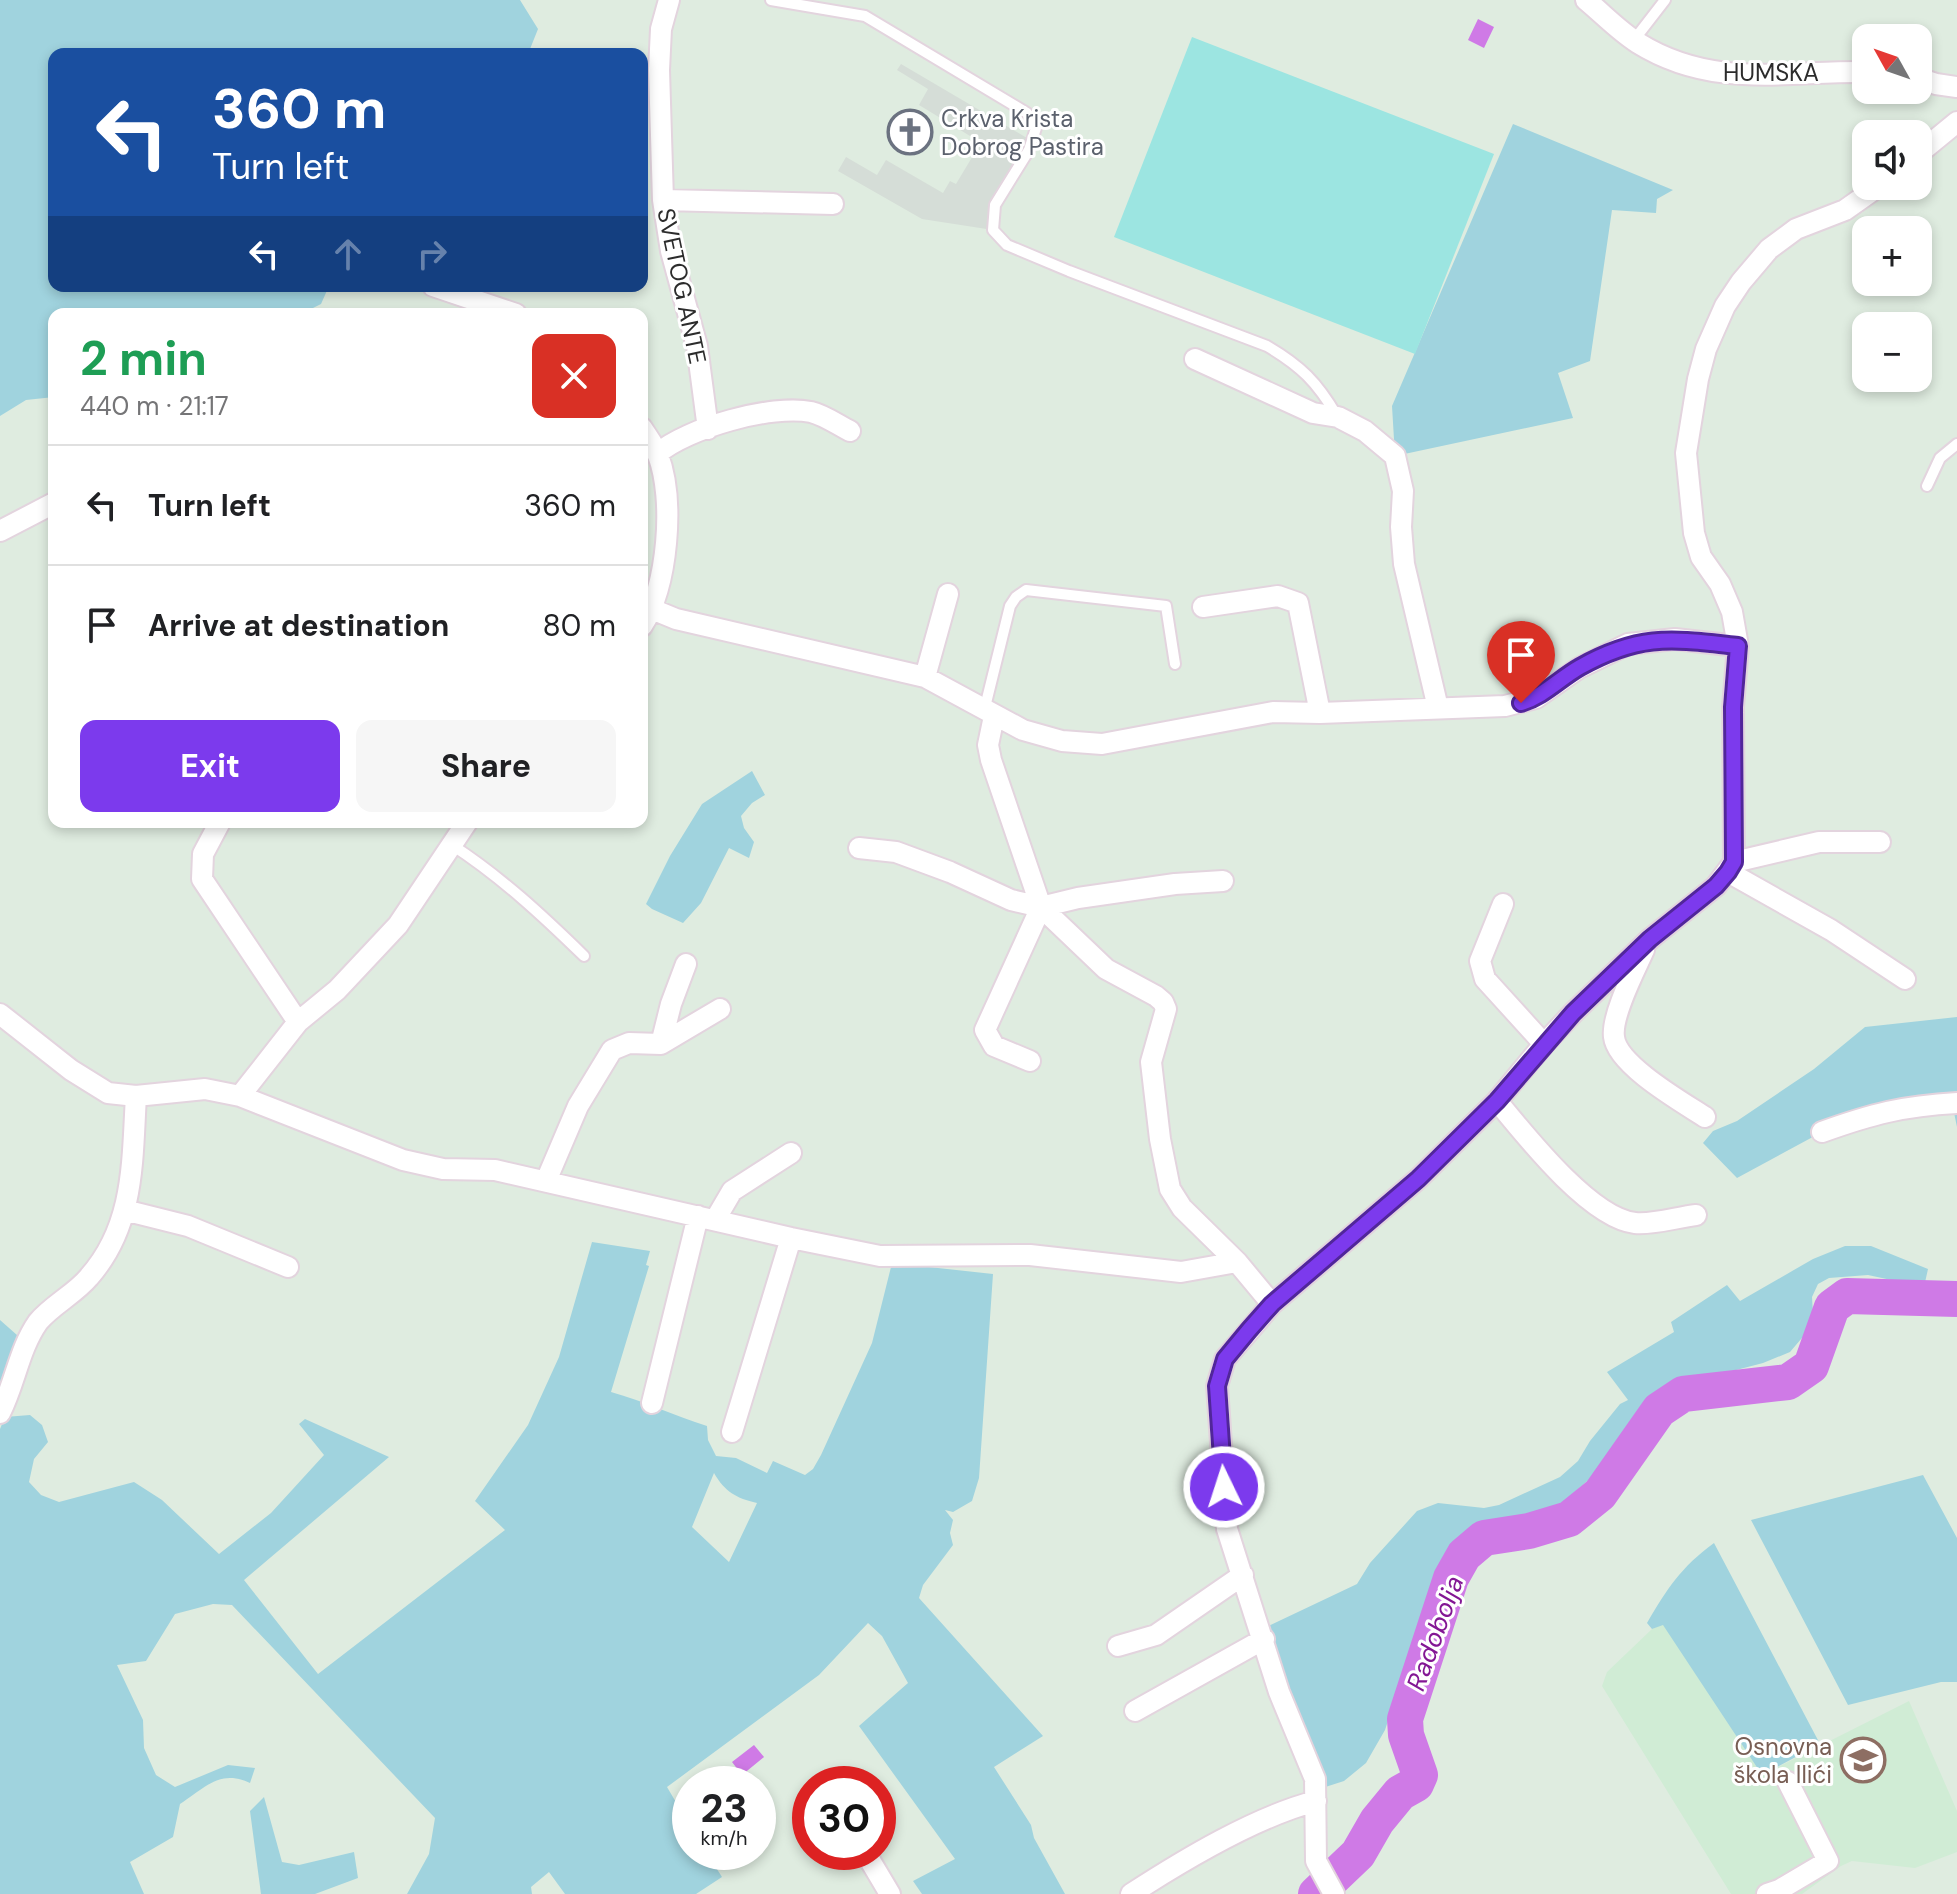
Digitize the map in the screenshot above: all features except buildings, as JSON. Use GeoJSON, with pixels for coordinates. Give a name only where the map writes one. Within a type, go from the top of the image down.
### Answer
{"type":"FeatureCollection","features":[{"type":"Feature","properties":{"kind":"street","name":"SVETOG ANTE"},"geometry":{"type":"LineString","coordinates":[[669,0],[660,43],[663,200],[671,251],[697,346],[708,429]]}},
{"type":"Feature","properties":{"kind":"street","name":"HUMSKA"},"geometry":{"type":"LineString","coordinates":[[1586,0],[1634,40],[1706,72],[1740,76],[1852,72]]}},
{"type":"Feature","properties":{"kind":"street"},"geometry":{"type":"LineString","coordinates":[[1932,81],[1957,87]]}},
{"type":"Feature","properties":{"kind":"street"},"geometry":{"type":"LineString","coordinates":[[1932,143],[1957,122]]}},
{"type":"Feature","properties":{"kind":"street"},"geometry":{"type":"LineString","coordinates":[[663,200],[833,204]]}},
{"type":"Feature","properties":{"kind":"street"},"geometry":{"type":"LineString","coordinates":[[1731,867],[1733,707],[1738,646],[1732,612],[1720,584],[1701,557],[1694,533],[1686,453],[1698,379],[1706,349],[1725,306],[1769,249],[1796,229],[1845,210],[1859,200]]}},
{"type":"Feature","properties":{"kind":"street"},"geometry":{"type":"LineString","coordinates":[[451,292],[498,308]]}},
{"type":"Feature","properties":{"kind":"street"},"geometry":{"type":"LineString","coordinates":[[1195,359],[1313,413],[1338,417],[1365,431],[1395,456],[1403,491],[1401,527],[1404,564],[1438,708]]}},
{"type":"Feature","properties":{"kind":"street"},"geometry":{"type":"LineString","coordinates":[[657,454],[668,444],[728,421],[791,411],[813,412],[850,431]]}},
{"type":"Feature","properties":{"kind":"street"},"geometry":{"type":"LineString","coordinates":[[648,438],[657,454],[665,485],[667,523],[661,573],[648,606]]}},
{"type":"Feature","properties":{"kind":"street"},"geometry":{"type":"LineString","coordinates":[[0,531],[48,506]]}},
{"type":"Feature","properties":{"kind":"street"},"geometry":{"type":"LineString","coordinates":[[925,677],[948,594]]}},
{"type":"Feature","properties":{"kind":"street"},"geometry":{"type":"LineString","coordinates":[[1203,607],[1278,596],[1298,603],[1320,713]]}},
{"type":"Feature","properties":{"kind":"street"},"geometry":{"type":"LineString","coordinates":[[648,614],[925,677],[1023,730],[1062,741],[1102,744],[1273,712],[1505,706],[1536,698],[1579,668],[1628,644],[1675,639],[1738,646]]}},
{"type":"Feature","properties":{"kind":"street"},"geometry":{"type":"LineString","coordinates":[[989,713],[991,760],[1041,907],[1106,969],[1163,1002],[1166,1009],[1151,1062],[1160,1139],[1170,1189],[1182,1208],[1237,1262],[1272,1304]]}},
{"type":"Feature","properties":{"kind":"street"},"geometry":{"type":"LineString","coordinates":[[217,828],[203,854],[202,879],[298,1022]]}},
{"type":"Feature","properties":{"kind":"street"},"geometry":{"type":"LineString","coordinates":[[240,1096],[298,1022],[337,990],[398,925],[463,828]]}},
{"type":"Feature","properties":{"kind":"street"},"geometry":{"type":"LineString","coordinates":[[1329,1886],[1316,1861],[1315,1779],[1279,1692],[1227,1529],[1217,1386],[1225,1359],[1272,1304],[1418,1179],[1497,1101],[1544,1044],[1650,939],[1716,886],[1731,867],[1819,842],[1880,842]]}},
{"type":"Feature","properties":{"kind":"street"},"geometry":{"type":"LineString","coordinates":[[859,848],[896,852],[1011,900],[1041,907],[1078,898],[1175,884],[1223,881]]}},
{"type":"Feature","properties":{"kind":"street"},"geometry":{"type":"LineString","coordinates":[[1731,867],[1905,979]]}},
{"type":"Feature","properties":{"kind":"street"},"geometry":{"type":"LineString","coordinates":[[1503,904],[1480,961],[1485,979],[1544,1044]]}},
{"type":"Feature","properties":{"kind":"street"},"geometry":{"type":"LineString","coordinates":[[1030,1061],[994,1046],[985,1030],[1041,907]]}},
{"type":"Feature","properties":{"kind":"street"},"geometry":{"type":"LineString","coordinates":[[1650,939],[1622,999],[1613,1037],[1631,1064],[1705,1117]]}},
{"type":"Feature","properties":{"kind":"street"},"geometry":{"type":"LineString","coordinates":[[661,1044],[686,964]]}},
{"type":"Feature","properties":{"kind":"street"},"geometry":{"type":"LineString","coordinates":[[546,1181],[578,1106],[612,1050],[629,1043],[661,1044],[720,1009]]}},
{"type":"Feature","properties":{"kind":"street"},"geometry":{"type":"LineString","coordinates":[[0,1014],[71,1070],[108,1093],[136,1096],[205,1089],[240,1096],[403,1160],[443,1169],[495,1170],[880,1256],[1030,1255],[1181,1272],[1237,1262]]}},
{"type":"Feature","properties":{"kind":"street"},"geometry":{"type":"LineString","coordinates":[[0,1413],[10,1395],[26,1343],[40,1320],[89,1278],[115,1241],[131,1188],[136,1096]]}},
{"type":"Feature","properties":{"kind":"street"},"geometry":{"type":"LineString","coordinates":[[1497,1101],[1534,1147],[1585,1196],[1618,1218],[1636,1223],[1696,1215]]}},
{"type":"Feature","properties":{"kind":"street"},"geometry":{"type":"LineString","coordinates":[[1822,1132],[1875,1113],[1913,1105],[1957,1103]]}},
{"type":"Feature","properties":{"kind":"street"},"geometry":{"type":"LineString","coordinates":[[652,1403],[706,1218],[732,1191],[791,1153]]}},
{"type":"Feature","properties":{"kind":"street"},"geometry":{"type":"LineString","coordinates":[[124,1210],[188,1226],[288,1267]]}},
{"type":"Feature","properties":{"kind":"street"},"geometry":{"type":"LineString","coordinates":[[732,1432],[791,1238]]}},
{"type":"Feature","properties":{"kind":"street"},"geometry":{"type":"LineString","coordinates":[[1118,1646],[1156,1635],[1243,1575]]}},
{"type":"Feature","properties":{"kind":"street"},"geometry":{"type":"LineString","coordinates":[[1135,1711],[1264,1639]]}},
{"type":"Feature","properties":{"kind":"street"},"geometry":{"type":"LineString","coordinates":[[1767,1894],[1828,1861],[1788,1782]]}},
{"type":"Feature","properties":{"kind":"street"},"geometry":{"type":"LineString","coordinates":[[1131,1894],[1173,1867],[1255,1825],[1294,1806],[1316,1801]]}},
{"type":"Feature","properties":{"kind":"street"},"geometry":{"type":"LineString","coordinates":[[876,1870],[890,1894]]}},
{"type":"Feature","properties":{"kind":"lane"},"geometry":{"type":"LineString","coordinates":[[771,0],[865,16],[1027,113],[1036,128],[1029,150],[995,205],[993,230],[1007,245],[1267,346],[1295,362],[1319,386],[1338,417]]}},
{"type":"Feature","properties":{"kind":"lane"},"geometry":{"type":"LineString","coordinates":[[1634,40],[1665,0]]}},
{"type":"Feature","properties":{"kind":"lane"},"geometry":{"type":"LineString","coordinates":[[1927,486],[1940,458],[1957,444]]}},
{"type":"Feature","properties":{"kind":"lane"},"geometry":{"type":"LineString","coordinates":[[989,713],[1010,606],[1026,590],[1166,606],[1175,664]]}},
{"type":"Feature","properties":{"kind":"lane"},"geometry":{"type":"LineString","coordinates":[[452,845],[488,868],[584,956]]}},
{"type":"Feature","properties":{"kind":"shaded area"},"geometry":{"type":"Polygon","coordinates":[[[0,0],[520,0],[538,29],[530,48],[48,48],[48,292],[326,292],[321,304],[313,308],[48,308],[48,398],[26,400],[0,416],[0,0]]]}},
{"type":"Feature","properties":{"kind":"shaded area"},"geometry":{"type":"Polygon","coordinates":[[[1478,19],[1494,27],[1484,48],[1468,40],[1478,19]]]}},
{"type":"Feature","properties":{"kind":"shaded area"},"geometry":{"type":"Polygon","coordinates":[[[1192,37],[1494,154],[1415,354],[1114,237],[1192,37]]]}},
{"type":"Feature","properties":{"kind":"shaded area"},"geometry":{"type":"Polygon","coordinates":[[[901,64],[1032,141],[995,205],[993,230],[922,219],[838,171],[846,157],[877,175],[886,160],[943,193],[950,181],[956,184],[974,154],[969,150],[975,139],[919,105],[928,89],[897,70],[901,64]]]}},
{"type":"Feature","properties":{"kind":"shaded area"},"geometry":{"type":"Polygon","coordinates":[[[1513,124],[1673,190],[1657,199],[1656,213],[1612,210],[1590,361],[1558,373],[1573,418],[1395,456],[1392,406],[1513,124]]]}},
{"type":"Feature","properties":{"kind":"shaded area"},"geometry":{"type":"Polygon","coordinates":[[[752,771],[765,795],[752,803],[741,816],[744,828],[754,842],[749,858],[729,848],[701,903],[683,923],[652,909],[646,904],[670,856],[702,804],[752,771]]]}},
{"type":"Feature","properties":{"kind":"shaded area"},"geometry":{"type":"Polygon","coordinates":[[[1957,1017],[1957,1127],[1952,1103],[1822,1132],[1737,1178],[1703,1143],[1713,1131],[1737,1121],[1814,1069],[1865,1027],[1957,1017]]]}},
{"type":"Feature","properties":{"kind":"shaded area"},"geometry":{"type":"Polygon","coordinates":[[[592,1242],[650,1251],[646,1265],[649,1266],[611,1392],[707,1426],[708,1440],[716,1456],[736,1458],[767,1473],[773,1461],[805,1475],[813,1469],[872,1343],[892,1263],[993,1274],[979,1478],[972,1501],[953,1512],[945,1510],[953,1520],[950,1533],[953,1545],[923,1585],[919,1598],[1043,1736],[994,1767],[1031,1825],[1034,1838],[1065,1894],[922,1894],[913,1881],[955,1859],[896,1777],[896,1766],[888,1766],[859,1726],[908,1683],[882,1636],[868,1623],[819,1675],[696,1766],[672,1766],[672,1783],[667,1787],[672,1795],[672,1870],[718,1870],[722,1877],[696,1894],[565,1894],[549,1872],[531,1887],[532,1894],[407,1894],[429,1854],[435,1818],[232,1605],[213,1604],[175,1614],[146,1661],[117,1665],[143,1720],[144,1748],[156,1775],[175,1787],[228,1765],[255,1768],[250,1783],[239,1779],[222,1779],[180,1804],[173,1837],[130,1862],[144,1894],[0,1894],[0,1429],[5,1417],[30,1415],[42,1425],[48,1442],[34,1459],[29,1482],[41,1495],[59,1502],[134,1482],[162,1500],[219,1554],[271,1513],[324,1455],[299,1424],[305,1419],[389,1457],[244,1580],[318,1674],[505,1530],[475,1501],[528,1425],[559,1357],[592,1242]],[[714,1473],[692,1527],[729,1562],[757,1503],[743,1499],[722,1485],[714,1473]]]}},
{"type":"Feature","properties":{"kind":"shaded area"},"geometry":{"type":"Polygon","coordinates":[[[1845,1246],[1871,1246],[1928,1269],[1924,1287],[1868,1275],[1829,1278],[1818,1284],[1812,1297],[1813,1314],[1807,1332],[1790,1352],[1763,1363],[1671,1387],[1642,1404],[1592,1477],[1562,1503],[1521,1521],[1489,1525],[1449,1556],[1421,1621],[1385,1730],[1366,1763],[1344,1781],[1316,1790],[1260,1630],[1357,1584],[1370,1563],[1417,1511],[1438,1503],[1484,1508],[1499,1505],[1560,1477],[1578,1461],[1620,1404],[1628,1400],[1607,1372],[1674,1332],[1671,1322],[1727,1285],[1740,1301],[1813,1259],[1845,1246]]]}},
{"type":"Feature","properties":{"kind":"shaded area"},"geometry":{"type":"Polygon","coordinates":[[[0,1320],[26,1343],[0,1413],[0,1320]]]}},
{"type":"Feature","properties":{"kind":"shaded area"},"geometry":{"type":"Polygon","coordinates":[[[1923,1475],[1957,1538],[1957,1682],[1941,1682],[1848,1705],[1751,1520],[1923,1475]]]}},
{"type":"Feature","properties":{"kind":"shaded area"},"geometry":{"type":"Polygon","coordinates":[[[1714,1543],[1820,1744],[1762,1775],[1663,1625],[1652,1629],[1647,1623],[1676,1579],[1714,1543]]]}},
{"type":"Feature","properties":{"kind":"shaded area","name":"Osnovna škola Ilići"},"geometry":{"type":"Polygon","coordinates":[[[1663,1624],[1762,1775],[1909,1701],[1957,1811],[1957,1852],[1915,1868],[1852,1861],[1802,1894],[1731,1894],[1602,1686],[1607,1672],[1652,1629],[1663,1624]]]}},
{"type":"Feature","properties":{"kind":"shaded area"},"geometry":{"type":"Polygon","coordinates":[[[754,1745],[764,1757],[753,1766],[735,1766],[732,1762],[754,1745]]]}},
{"type":"Feature","properties":{"kind":"shaded area"},"geometry":{"type":"Polygon","coordinates":[[[264,1797],[282,1862],[299,1865],[354,1852],[358,1878],[315,1894],[261,1894],[250,1811],[264,1797]]]}},
{"type":"Feature","properties":{"kind":"shaded area"},"geometry":{"type":"Polygon","coordinates":[[[1374,1812],[1389,1820],[1377,1840],[1324,1894],[1310,1894],[1351,1854],[1353,1850],[1349,1846],[1374,1812]]]}},
{"type":"Feature","properties":{"kind":"waterway","name":"Radobolja"},"geometry":{"type":"LineString","coordinates":[[1316,1894],[1358,1854],[1377,1821],[1400,1793],[1416,1784],[1420,1775],[1406,1735],[1405,1719],[1451,1578],[1464,1555],[1484,1538],[1529,1531],[1569,1519],[1600,1494],[1659,1410],[1683,1394],[1788,1382],[1811,1366],[1832,1307],[1847,1296],[1957,1299]]}},
{"type":"Feature","properties":{"kind":"place","name":"Crkva Krista Dobrog Pastira"},"geometry":{"type":"Point","coordinates":[910,132]}},
{"type":"Feature","properties":{"kind":"place","name":"Osnovna škola Ilići"},"geometry":{"type":"Point","coordinates":[1863,1760]}},
{"type":"Feature","properties":{"kind":"route"},"geometry":{"type":"LineString","coordinates":[[1224,1487],[1217,1386],[1225,1359],[1272,1304],[1418,1179],[1497,1101],[1573,1013],[1650,939],[1716,886],[1734,862],[1733,707],[1738,646],[1675,639],[1628,644],[1579,668],[1536,698],[1521,703]]}}]}
